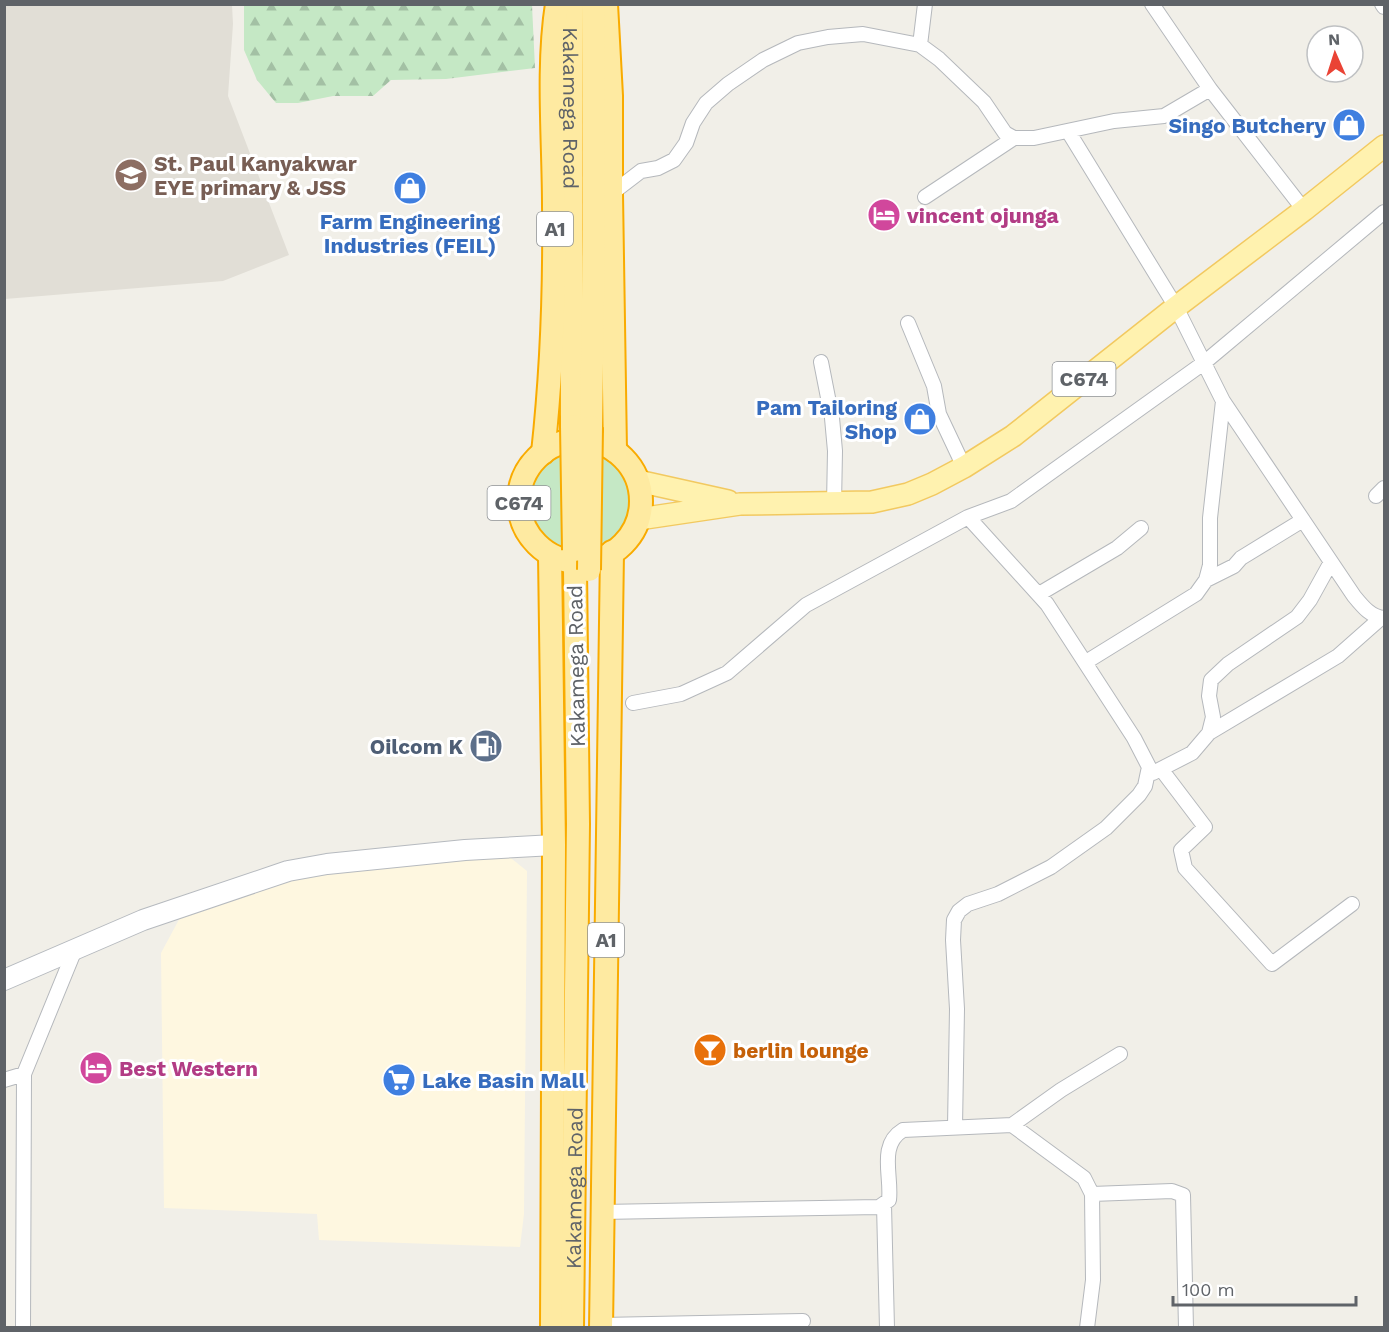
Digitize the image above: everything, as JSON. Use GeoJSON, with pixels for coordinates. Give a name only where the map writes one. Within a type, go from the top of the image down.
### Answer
{"type":"FeatureCollection","features":[{"type":"Feature","properties":{"kind":"highway","name":"A1"},"geometry":{"type":"LineString","coordinates":[[543,453],[549,400],[555,238],[553,76],[557,4]]}},
{"type":"Feature","properties":{"kind":"highway","name":"Kakamega Road"},"geometry":{"type":"LineString","coordinates":[[571,4],[572,426],[578,813],[572,1328]]}},
{"type":"Feature","properties":{"kind":"highway","name":"Kakamega Road"},"geometry":{"type":"LineString","coordinates":[[592,4],[594,236],[587,884],[589,1209],[596,1327]]}},
{"type":"Feature","properties":{"kind":"highway"},"geometry":{"type":"LineString","coordinates":[[606,4],[611,96],[615,451]]}},
{"type":"Feature","properties":{"kind":"highway"},"geometry":{"type":"LineString","coordinates":[[543,453],[560,444],[579,440],[598,443],[615,451],[629,464],[638,481],[642,500],[639,519],[631,536],[618,550],[601,559],[582,562],[563,560],[550,555],[554,845],[552,1328]]}},
{"type":"Feature","properties":{"kind":"highway","name":"C674"},"geometry":{"type":"LineString","coordinates":[[543,453],[526,475],[519,503],[523,522],[532,538],[550,555]]}},
{"type":"Feature","properties":{"kind":"highway","name":"A1"},"geometry":{"type":"LineString","coordinates":[[596,1327],[602,1212],[612,552]]}},
{"type":"Feature","properties":{"kind":"main road","name":"C674"},"geometry":{"type":"LineString","coordinates":[[639,519],[740,504],[872,502],[908,494],[932,484],[1013,436],[1384,146]]}},
{"type":"Feature","properties":{"kind":"main road","name":"C674"},"geometry":{"type":"LineString","coordinates":[[638,481],[740,504]]}},
{"type":"Feature","properties":{"kind":"main road"},"geometry":{"type":"LineString","coordinates":[[4,980],[143,920],[288,871],[327,864],[465,850],[554,845]]}},
{"type":"Feature","properties":{"kind":"street"},"geometry":{"type":"LineString","coordinates":[[920,45],[925,4]]}},
{"type":"Feature","properties":{"kind":"street"},"geometry":{"type":"LineString","coordinates":[[1152,4],[1210,89],[1304,210]]}},
{"type":"Feature","properties":{"kind":"street"},"geometry":{"type":"LineString","coordinates":[[611,194],[641,171],[658,168],[674,160],[686,143],[693,123],[706,103],[728,84],[763,60],[798,43],[828,37],[863,34],[920,45],[939,59],[984,102],[1005,133],[1014,138],[1034,138],[1114,121],[1164,116],[1210,89]]}},
{"type":"Feature","properties":{"kind":"street"},"geometry":{"type":"LineString","coordinates":[[955,1127],[957,1009],[953,940],[954,920],[959,911],[968,904],[998,894],[1051,867],[1106,828],[1139,795],[1155,772],[1192,753],[1209,733],[1338,656],[1383,618],[1366,610],[1223,401],[1176,307],[1068,131]]}},
{"type":"Feature","properties":{"kind":"street"},"geometry":{"type":"LineString","coordinates":[[925,197],[1014,138]]}},
{"type":"Feature","properties":{"kind":"street"},"geometry":{"type":"LineString","coordinates":[[633,703],[681,694],[727,673],[806,605],[968,517],[1011,501],[1205,362],[1384,212]]}},
{"type":"Feature","properties":{"kind":"street"},"geometry":{"type":"LineString","coordinates":[[908,323],[934,386],[939,414],[964,467]]}},
{"type":"Feature","properties":{"kind":"street"},"geometry":{"type":"LineString","coordinates":[[821,362],[832,417],[835,451],[834,504]]}},
{"type":"Feature","properties":{"kind":"street"},"geometry":{"type":"LineString","coordinates":[[1086,662],[1196,594],[1206,580],[1210,565],[1210,518],[1223,401]]}},
{"type":"Feature","properties":{"kind":"street"},"geometry":{"type":"LineString","coordinates":[[968,517],[1047,604],[1086,662],[1146,758],[1149,767],[1205,827],[1181,850],[1185,868],[1272,964],[1352,904]]}},
{"type":"Feature","properties":{"kind":"street"},"geometry":{"type":"LineString","coordinates":[[1206,580],[1234,566],[1240,558],[1303,520]]}},
{"type":"Feature","properties":{"kind":"street"},"geometry":{"type":"LineString","coordinates":[[1039,594],[1117,548],[1141,528]]}},
{"type":"Feature","properties":{"kind":"street"},"geometry":{"type":"LineString","coordinates":[[1209,733],[1213,717],[1209,696],[1211,680],[1228,664],[1297,617],[1310,600],[1331,562]]}},
{"type":"Feature","properties":{"kind":"street"},"geometry":{"type":"LineString","coordinates":[[23,1328],[24,1074],[75,948]]}},
{"type":"Feature","properties":{"kind":"street"},"geometry":{"type":"LineString","coordinates":[[602,1212],[884,1205],[888,1203],[889,1195],[888,1148],[896,1134],[903,1130],[1012,1125],[1061,1090],[1120,1054]]}},
{"type":"Feature","properties":{"kind":"street"},"geometry":{"type":"LineString","coordinates":[[4,1080],[24,1074]]}},
{"type":"Feature","properties":{"kind":"street"},"geometry":{"type":"LineString","coordinates":[[1012,1125],[1084,1178],[1092,1194],[1093,1280],[1087,1328]]}},
{"type":"Feature","properties":{"kind":"street"},"geometry":{"type":"LineString","coordinates":[[1092,1194],[1172,1191],[1184,1195],[1186,1328]]}},
{"type":"Feature","properties":{"kind":"street"},"geometry":{"type":"LineString","coordinates":[[884,1205],[887,1328]]}},
{"type":"Feature","properties":{"kind":"street"},"geometry":{"type":"LineString","coordinates":[[596,1327],[803,1321]]}},
{"type":"Feature","properties":{"kind":"shaded area","name":"St. Paul Kanyakwar EYE primary & JSS"},"geometry":{"type":"Polygon","coordinates":[[[5,4],[232,5],[233,24],[228,96],[289,255],[223,281],[5,299],[5,4]]]}},
{"type":"Feature","properties":{"kind":"shaded area"},"geometry":{"type":"Polygon","coordinates":[[[507,855],[527,871],[524,1214],[520,1247],[319,1240],[317,1214],[164,1208],[161,953],[182,914],[218,901],[275,887],[295,878],[507,855]]]}},
{"type":"Feature","properties":{"kind":"green space"},"geometry":{"type":"Polygon","coordinates":[[[244,5],[532,5],[535,68],[446,79],[391,80],[373,96],[333,96],[298,103],[276,103],[257,80],[244,50],[244,5]]]}},
{"type":"Feature","properties":{"kind":"green space"},"geometry":{"type":"Polygon","coordinates":[[[581,450],[600,454],[617,465],[628,482],[632,501],[628,520],[617,537],[600,548],[581,552],[562,548],[545,537],[534,520],[530,501],[534,482],[545,465],[562,454],[581,450]]]}},
{"type":"Feature","properties":{"kind":"place","name":"Singo Butchery"},"geometry":{"type":"Point","coordinates":[1349,125]}},
{"type":"Feature","properties":{"kind":"place","name":"St. Paul Kanyakwar EYE primary & JSS"},"geometry":{"type":"Point","coordinates":[131,175]}},
{"type":"Feature","properties":{"kind":"place","name":"Farm Engineering Industries (FEIL)"},"geometry":{"type":"Point","coordinates":[410,188]}},
{"type":"Feature","properties":{"kind":"place","name":"vincent ojunga"},"geometry":{"type":"Point","coordinates":[884,215]}},
{"type":"Feature","properties":{"kind":"place","name":"Pam Tailoring Shop"},"geometry":{"type":"Point","coordinates":[920,419]}},
{"type":"Feature","properties":{"kind":"place","name":"Oilcom K"},"geometry":{"type":"Point","coordinates":[486,746]}},
{"type":"Feature","properties":{"kind":"place","name":"berlin lounge"},"geometry":{"type":"Point","coordinates":[710,1050]}},
{"type":"Feature","properties":{"kind":"place","name":"Best Western"},"geometry":{"type":"Point","coordinates":[96,1068]}},
{"type":"Feature","properties":{"kind":"place","name":"Lake Basin Mall"},"geometry":{"type":"Point","coordinates":[399,1080]}}]}
